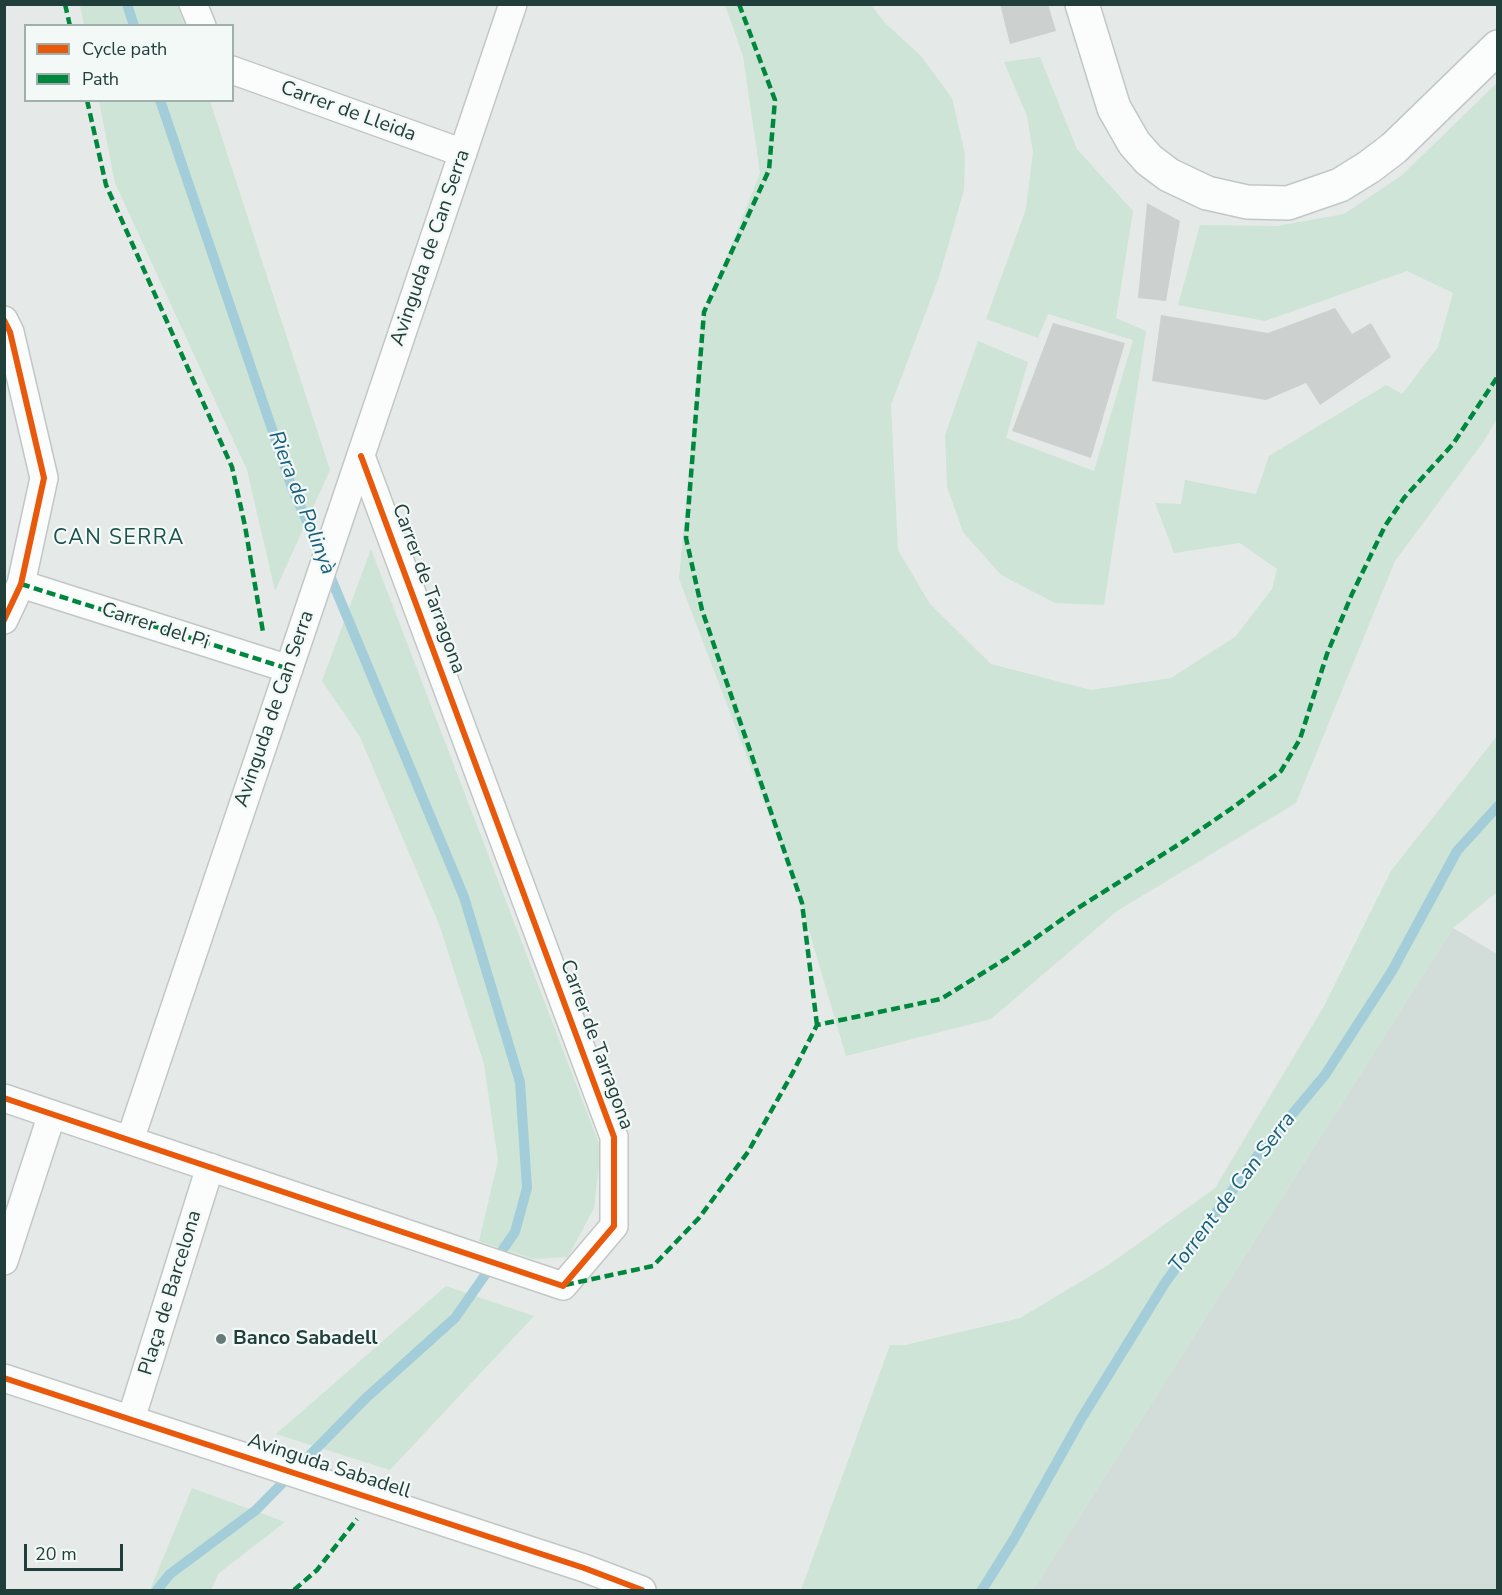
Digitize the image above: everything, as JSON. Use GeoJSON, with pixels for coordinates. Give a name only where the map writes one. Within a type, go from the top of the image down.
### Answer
{"type":"FeatureCollection","features":[{"type":"Feature","properties":{"kind":"main road"},"geometry":{"type":"LineString","coordinates":[[1082,4],[1114,108],[1134,143],[1149,160],[1169,175],[1207,194],[1247,202],[1288,203],[1340,184],[1370,167],[1395,148],[1497,47]]}},
{"type":"Feature","properties":{"kind":"street"},"geometry":{"type":"LineString","coordinates":[[193,4],[200,24]]}},
{"type":"Feature","properties":{"kind":"street","name":"Avinguda de Can Serra"},"geometry":{"type":"LineString","coordinates":[[130,1140],[513,4]]}},
{"type":"Feature","properties":{"kind":"street","name":"Carrer de Lleida"},"geometry":{"type":"LineString","coordinates":[[234,71],[463,153]]}},
{"type":"Feature","properties":{"kind":"street"},"geometry":{"type":"LineString","coordinates":[[4,320],[10,332],[44,478],[21,584],[4,620]]}},
{"type":"Feature","properties":{"kind":"street","name":"Carrer de Tarragona"},"geometry":{"type":"LineString","coordinates":[[4,1098],[563,1286],[614,1226],[614,1137],[361,456]]}},
{"type":"Feature","properties":{"kind":"street","name":"Carrer del Pi"},"geometry":{"type":"LineString","coordinates":[[21,584],[289,669]]}},
{"type":"Feature","properties":{"kind":"street"},"geometry":{"type":"LineString","coordinates":[[4,1261],[52,1114]]}},
{"type":"Feature","properties":{"kind":"street","name":"Plaça de Barcelona"},"geometry":{"type":"LineString","coordinates":[[131,1419],[210,1167]]}},
{"type":"Feature","properties":{"kind":"street","name":"Avinguda Sabadell"},"geometry":{"type":"LineString","coordinates":[[4,1378],[584,1568],[642,1590]]}},
{"type":"Feature","properties":{"kind":"shaded area"},"geometry":{"type":"Polygon","coordinates":[[[1453,928],[1497,954],[1497,1590],[1033,1590],[1453,928]]]}},
{"type":"Feature","properties":{"kind":"green space"},"geometry":{"type":"Polygon","coordinates":[[[80,5],[177,5],[185,24],[84,24],[80,5]]]}},
{"type":"Feature","properties":{"kind":"green space"},"geometry":{"type":"Polygon","coordinates":[[[725,5],[871,5],[884,22],[921,56],[952,98],[965,154],[964,190],[939,277],[891,405],[898,550],[930,604],[991,664],[1091,690],[1171,678],[1235,637],[1272,589],[1277,569],[1240,543],[1174,553],[1155,503],[1181,504],[1185,480],[1256,494],[1269,456],[1386,385],[1402,394],[1438,347],[1453,293],[1407,271],[1265,321],[1178,305],[1200,225],[1277,226],[1344,214],[1401,176],[1497,83],[1497,419],[1484,441],[1395,561],[1296,803],[1117,911],[991,1019],[846,1056],[794,880],[679,579],[703,317],[760,173],[743,56],[725,5]]]}},
{"type":"Feature","properties":{"kind":"green space"},"geometry":{"type":"Polygon","coordinates":[[[1040,57],[1077,149],[1133,211],[1116,318],[1146,331],[1104,605],[1055,603],[1001,575],[963,532],[947,487],[945,435],[978,341],[1028,362],[1006,438],[1094,471],[1133,340],[1048,314],[1038,338],[986,319],[1026,209],[1033,152],[1027,116],[1004,62],[1040,57]]]}},
{"type":"Feature","properties":{"kind":"green space"},"geometry":{"type":"Polygon","coordinates":[[[99,102],[210,102],[330,470],[275,591],[247,470],[115,183],[99,102]]]}},
{"type":"Feature","properties":{"kind":"green space"},"geometry":{"type":"Polygon","coordinates":[[[371,549],[601,1149],[594,1208],[568,1257],[533,1259],[479,1241],[498,1161],[484,1064],[439,924],[360,737],[322,681],[371,549]]]}},
{"type":"Feature","properties":{"kind":"green space"},"geometry":{"type":"Polygon","coordinates":[[[1497,736],[1497,892],[1453,928],[1033,1590],[801,1590],[890,1345],[905,1345],[1020,1318],[1110,1264],[1215,1188],[1323,1008],[1391,871],[1497,736]]]}},
{"type":"Feature","properties":{"kind":"green space"},"geometry":{"type":"Polygon","coordinates":[[[446,1286],[534,1316],[390,1470],[276,1434],[446,1286]]]}},
{"type":"Feature","properties":{"kind":"green space"},"geometry":{"type":"Polygon","coordinates":[[[192,1488],[285,1522],[218,1574],[211,1590],[150,1590],[192,1488]]]}},
{"type":"Feature","properties":{"kind":"building"},"geometry":{"type":"Polygon","coordinates":[[[1000,4],[1048,4],[1056,31],[1010,44],[1000,4]]]}},
{"type":"Feature","properties":{"kind":"building"},"geometry":{"type":"Polygon","coordinates":[[[1147,203],[1180,221],[1166,301],[1138,298],[1147,203]]]}},
{"type":"Feature","properties":{"kind":"building"},"geometry":{"type":"Polygon","coordinates":[[[1335,308],[1352,334],[1371,323],[1391,357],[1320,405],[1306,383],[1266,400],[1152,381],[1161,315],[1268,333],[1335,308]]]}},
{"type":"Feature","properties":{"kind":"building"},"geometry":{"type":"Polygon","coordinates":[[[1053,323],[1125,343],[1091,458],[1012,431],[1053,323]]]}},
{"type":"Feature","properties":{"kind":"waterway","name":"Riera de Polinyà"},"geometry":{"type":"LineString","coordinates":[[127,4],[133,24]]}},
{"type":"Feature","properties":{"kind":"waterway","name":"Riera de Polinyà"},"geometry":{"type":"LineString","coordinates":[[161,102],[291,485],[322,556]]}},
{"type":"Feature","properties":{"kind":"waterway"},"geometry":{"type":"LineString","coordinates":[[157,1590],[170,1574],[256,1510],[366,1398],[455,1318],[515,1232],[527,1188],[520,1082],[464,897],[328,571]]}},
{"type":"Feature","properties":{"kind":"waterway","name":"Torrent de Can Serra"},"geometry":{"type":"LineString","coordinates":[[982,1590],[1014,1539],[1081,1419],[1165,1283],[1258,1155],[1325,1075],[1392,971],[1457,851],[1498,806]]}},
{"type":"Feature","properties":{"kind":"marked path"},"geometry":{"type":"LineString","coordinates":[[65,4],[70,24]]}},
{"type":"Feature","properties":{"kind":"marked path"},"geometry":{"type":"LineString","coordinates":[[739,4],[775,100],[769,170],[704,312],[686,538],[702,610],[802,903],[817,1025]]}},
{"type":"Feature","properties":{"kind":"marked path"},"geometry":{"type":"LineString","coordinates":[[87,102],[106,185],[232,467],[245,526],[263,632]]}},
{"type":"Feature","properties":{"kind":"marked path"},"geometry":{"type":"LineString","coordinates":[[565,1285],[653,1266],[699,1218],[748,1152],[817,1025],[941,999],[1184,841],[1281,771],[1300,739],[1327,654],[1352,594],[1385,526],[1404,498],[1453,444],[1498,376]]}},
{"type":"Feature","properties":{"kind":"marked path"},"geometry":{"type":"LineString","coordinates":[[21,584],[289,669]]}},
{"type":"Feature","properties":{"kind":"marked path"},"geometry":{"type":"LineString","coordinates":[[294,1590],[317,1570],[357,1519]]}},
{"type":"Feature","properties":{"kind":"cycle path"},"geometry":{"type":"LineString","coordinates":[[4,320],[10,332],[44,478],[21,584],[4,620]]}},
{"type":"Feature","properties":{"kind":"cycle path"},"geometry":{"type":"LineString","coordinates":[[4,1098],[563,1286],[614,1226],[614,1137],[361,456]]}},
{"type":"Feature","properties":{"kind":"cycle path"},"geometry":{"type":"LineString","coordinates":[[4,1378],[584,1568],[642,1590]]}},
{"type":"Feature","properties":{"kind":"place","name":"Banco Sabadell"},"geometry":{"type":"Point","coordinates":[221,1339]}},
{"type":"Feature","properties":{"kind":"district","name":"CAN SERRA"},"geometry":{"type":"Point","coordinates":[119,539]}}]}
